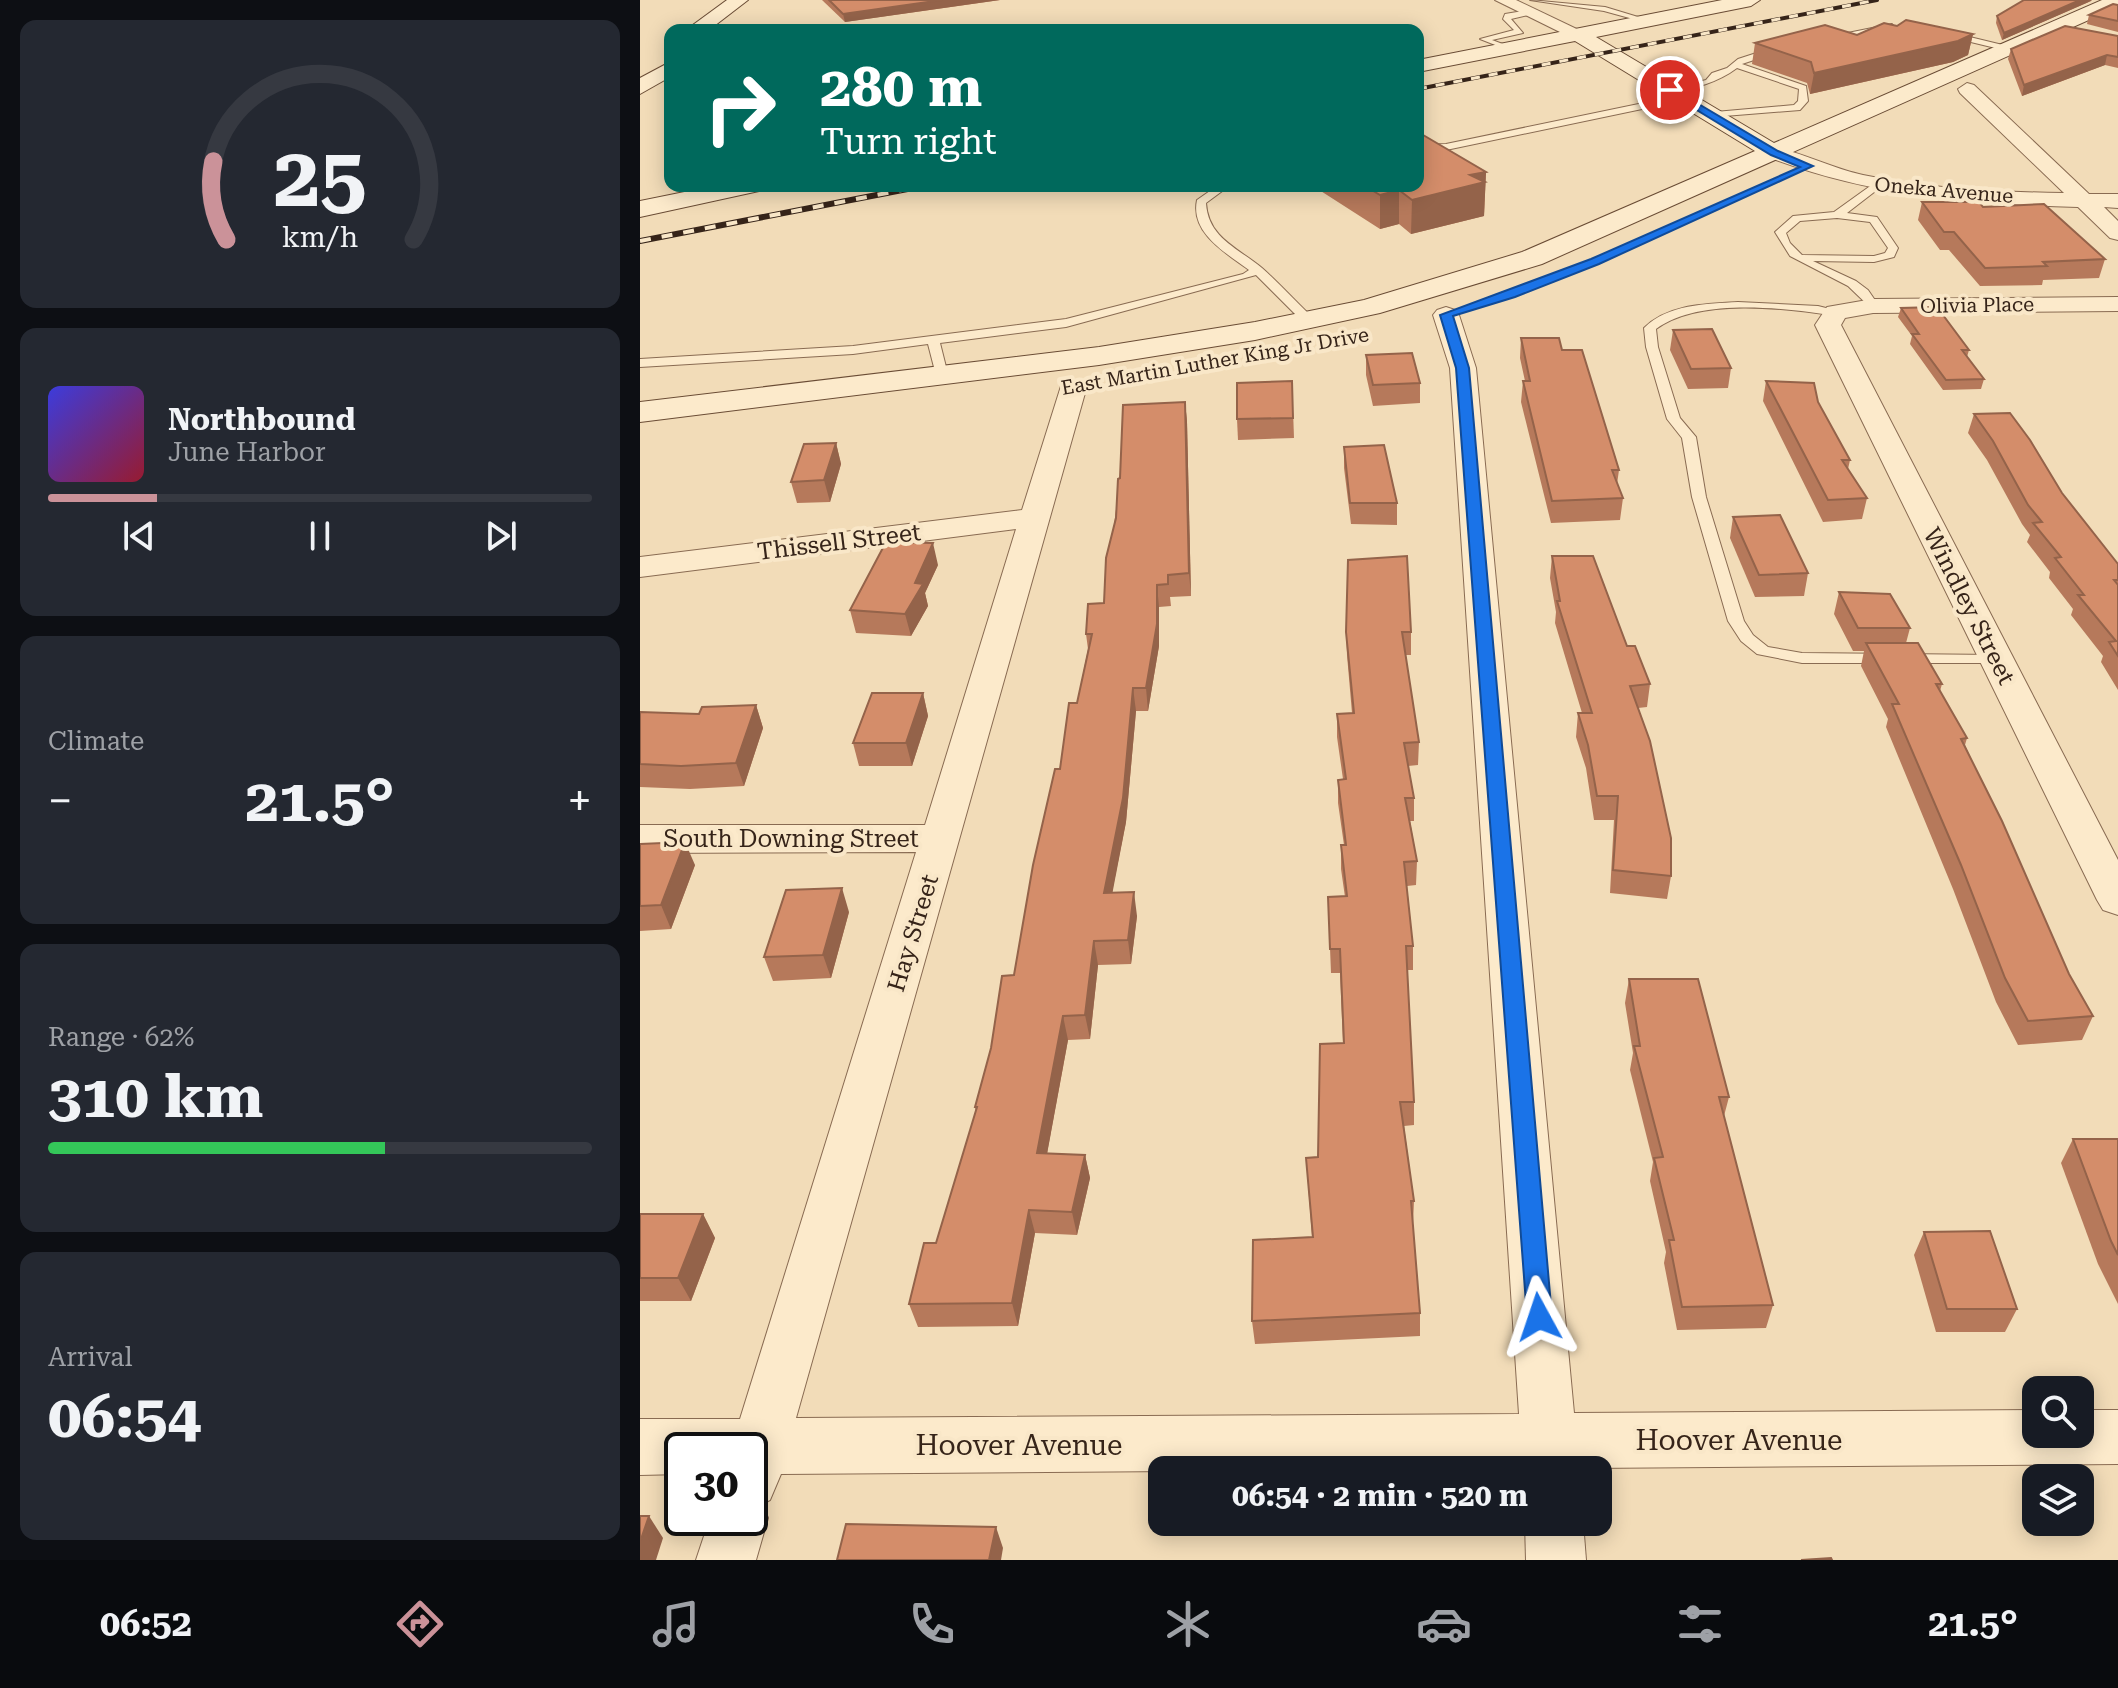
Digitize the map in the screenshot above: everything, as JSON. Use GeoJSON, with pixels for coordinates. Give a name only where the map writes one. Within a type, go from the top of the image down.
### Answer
{"type":"FeatureCollection","features":[{"type":"Feature","properties":{"kind":"main road"},"geometry":{"type":"LineString","coordinates":[[1424,65],[1751,0]]}},
{"type":"Feature","properties":{"kind":"main road","name":"East Martin Luther King Jr Drive"},"geometry":{"type":"LineString","coordinates":[[640,412],[1099,356],[1308,320],[1384,303],[1532,258],[2118,0]]}},
{"type":"Feature","properties":{"kind":"main road"},"geometry":{"type":"LineString","coordinates":[[709,24],[745,7]]}},
{"type":"Feature","properties":{"kind":"main road"},"geometry":{"type":"LineString","coordinates":[[733,24],[745,7]]}},
{"type":"Feature","properties":{"kind":"main road","name":"East Martin Luther King Jr Drive"},"geometry":{"type":"LineString","coordinates":[[1899,121],[1959,97],[2005,70],[2062,27]]}},
{"type":"Feature","properties":{"kind":"main road"},"geometry":{"type":"LineString","coordinates":[[1576,33],[1775,153]]}},
{"type":"Feature","properties":{"kind":"main road"},"geometry":{"type":"LineString","coordinates":[[640,65],[664,50]]}},
{"type":"Feature","properties":{"kind":"main road"},"geometry":{"type":"LineString","coordinates":[[640,88],[664,72]]}},
{"type":"Feature","properties":{"kind":"main road"},"geometry":{"type":"LineString","coordinates":[[1677,225],[1821,160]]}},
{"type":"Feature","properties":{"kind":"main road"},"geometry":{"type":"LineString","coordinates":[[640,209],[721,192]]}},
{"type":"Feature","properties":{"kind":"main road"},"geometry":{"type":"LineString","coordinates":[[1511,294],[1581,267]]}},
{"type":"Feature","properties":{"kind":"main road","name":"East Martin Luther King Jr Drive"},"geometry":{"type":"LineString","coordinates":[[902,408],[1074,386],[1317,347],[1394,329]]}},
{"type":"Feature","properties":{"kind":"street"},"geometry":{"type":"LineString","coordinates":[[1522,3],[1576,33]]}},
{"type":"Feature","properties":{"kind":"street"},"geometry":{"type":"LineString","coordinates":[[2062,27],[2090,33]]}},
{"type":"Feature","properties":{"kind":"street"},"geometry":{"type":"LineString","coordinates":[[1959,97],[1993,112],[2118,233]]}},
{"type":"Feature","properties":{"kind":"street","name":"Oneka Avenue"},"geometry":{"type":"LineString","coordinates":[[1775,153],[1821,160],[1877,186],[1960,195],[2118,201]]}},
{"type":"Feature","properties":{"kind":"street","name":"Olivia Place"},"geometry":{"type":"LineString","coordinates":[[1836,312],[1873,306],[2118,304]]}},
{"type":"Feature","properties":{"kind":"street","name":"Windley Street"},"geometry":{"type":"LineString","coordinates":[[1836,312],[1828,325],[2118,900]]}},
{"type":"Feature","properties":{"kind":"street"},"geometry":{"type":"LineString","coordinates":[[1448,314],[1463,368],[1550,1456]]}},
{"type":"Feature","properties":{"kind":"street","name":"Hay Street"},"geometry":{"type":"LineString","coordinates":[[764,1432],[1074,386]]}},
{"type":"Feature","properties":{"kind":"street","name":"Thissell Street"},"geometry":{"type":"LineString","coordinates":[[640,567],[1037,517]]}},
{"type":"Feature","properties":{"kind":"street","name":"South Downing Street"},"geometry":{"type":"LineString","coordinates":[[640,839],[942,838]]}},
{"type":"Feature","properties":{"kind":"street","name":"Hoover Avenue"},"geometry":{"type":"LineString","coordinates":[[1550,1456],[2118,1437]]}},
{"type":"Feature","properties":{"kind":"street","name":"Hoover Avenue"},"geometry":{"type":"LineString","coordinates":[[640,1447],[664,1450]]}},
{"type":"Feature","properties":{"kind":"street","name":"Hoover Avenue"},"geometry":{"type":"LineString","coordinates":[[768,1463],[1148,1460]]}},
{"type":"Feature","properties":{"kind":"street"},"geometry":{"type":"LineString","coordinates":[[726,1560],[733,1536]]}},
{"type":"Feature","properties":{"kind":"street"},"geometry":{"type":"LineString","coordinates":[[1555,1536],[1556,1560]]}},
{"type":"Feature","properties":{"kind":"lane"},"geometry":{"type":"LineString","coordinates":[[1505,48],[1484,39],[1520,31],[1507,19],[1522,3],[1605,9],[1644,20]]}},
{"type":"Feature","properties":{"kind":"lane"},"geometry":{"type":"LineString","coordinates":[[1815,40],[1901,26]]}},
{"type":"Feature","properties":{"kind":"lane"},"geometry":{"type":"LineString","coordinates":[[1943,33],[2008,49]]}},
{"type":"Feature","properties":{"kind":"lane"},"geometry":{"type":"LineString","coordinates":[[1424,148],[1446,147],[1676,94],[1709,82],[1715,75],[1756,55],[1785,47]]}},
{"type":"Feature","properties":{"kind":"lane"},"geometry":{"type":"LineString","coordinates":[[1715,115],[1797,108],[1803,101],[1803,88],[1736,65]]}},
{"type":"Feature","properties":{"kind":"lane"},"geometry":{"type":"LineString","coordinates":[[1837,215],[1877,186]]}},
{"type":"Feature","properties":{"kind":"lane"},"geometry":{"type":"LineString","coordinates":[[1215,192],[1201,202],[1199,216],[1205,230],[1257,270],[1308,320]]}},
{"type":"Feature","properties":{"kind":"lane"},"geometry":{"type":"LineString","coordinates":[[1802,258],[1874,259],[1890,255],[1893,248],[1873,219],[1837,215],[1797,218],[1780,232],[1783,245],[1802,258],[1862,291],[1873,306]]}},
{"type":"Feature","properties":{"kind":"lane"},"geometry":{"type":"LineString","coordinates":[[640,363],[778,356],[1066,323],[1247,276],[1257,270]]}},
{"type":"Feature","properties":{"kind":"lane"},"geometry":{"type":"LineString","coordinates":[[1836,312],[1801,306],[1678,311],[1658,319],[1650,328],[1652,347],[1674,419],[1689,437],[1699,497],[1736,621],[1747,638],[1763,651],[1802,658],[1996,660]]}},
{"type":"Feature","properties":{"kind":"lane"},"geometry":{"type":"LineString","coordinates":[[933,340],[942,375]]}},
{"type":"Feature","properties":{"kind":"building"},"geometry":{"type":"Polygon","coordinates":[[[829,0],[942,0],[843,14],[829,0]]]}},
{"type":"Feature","properties":{"kind":"building"},"geometry":{"type":"Polygon","coordinates":[[[2024,0],[2080,0],[2004,33],[1997,16],[2024,0]]]}},
{"type":"Feature","properties":{"kind":"building"},"geometry":{"type":"Polygon","coordinates":[[[2113,4],[2118,5],[2118,21],[2089,15],[2113,4]]]}},
{"type":"Feature","properties":{"kind":"building"},"geometry":{"type":"Polygon","coordinates":[[[1906,20],[1973,34],[1958,41],[1814,73],[1811,62],[1755,43],[1825,25],[1857,35],[1884,23],[1897,26],[1906,20]]]}},
{"type":"Feature","properties":{"kind":"building"},"geometry":{"type":"Polygon","coordinates":[[[2065,26],[2118,36],[2118,57],[2107,55],[2024,85],[2011,49],[2065,26]]]}},
{"type":"Feature","properties":{"kind":"building"},"geometry":{"type":"Polygon","coordinates":[[[1424,136],[1486,172],[1470,175],[1485,182],[1412,200],[1402,192],[1424,192],[1424,136]]]}},
{"type":"Feature","properties":{"kind":"building"},"geometry":{"type":"Polygon","coordinates":[[[1922,202],[1979,202],[1983,207],[2044,204],[2105,259],[2043,262],[2047,266],[1985,268],[1954,232],[1944,232],[1922,202]]]}},
{"type":"Feature","properties":{"kind":"building"},"geometry":{"type":"Polygon","coordinates":[[[1937,307],[1969,350],[1962,350],[1984,379],[1946,380],[1912,334],[1919,334],[1901,308],[1937,307]]]}},
{"type":"Feature","properties":{"kind":"building"},"geometry":{"type":"Polygon","coordinates":[[[1712,329],[1731,368],[1691,369],[1673,330],[1712,329]]]}},
{"type":"Feature","properties":{"kind":"building"},"geometry":{"type":"Polygon","coordinates":[[[1521,338],[1559,338],[1562,350],[1582,350],[1619,470],[1612,470],[1623,498],[1552,501],[1523,381],[1530,381],[1521,338]]]}},
{"type":"Feature","properties":{"kind":"building"},"geometry":{"type":"Polygon","coordinates":[[[1412,353],[1420,383],[1373,385],[1366,355],[1412,353]]]}},
{"type":"Feature","properties":{"kind":"building"},"geometry":{"type":"Polygon","coordinates":[[[1292,381],[1293,418],[1237,419],[1237,383],[1292,381]]]}},
{"type":"Feature","properties":{"kind":"building"},"geometry":{"type":"Polygon","coordinates":[[[1766,381],[1814,383],[1818,402],[1850,460],[1842,460],[1867,498],[1828,500],[1766,381]]]}},
{"type":"Feature","properties":{"kind":"building"},"geometry":{"type":"Polygon","coordinates":[[[1185,402],[1189,573],[1168,575],[1168,584],[1157,585],[1157,624],[1146,688],[1133,688],[1123,798],[1104,893],[1134,892],[1128,940],[1094,941],[1085,1015],[1063,1016],[1037,1153],[1085,1155],[1072,1212],[1029,1210],[1012,1303],[909,1304],[924,1243],[936,1243],[977,1107],[991,1048],[1002,976],[1014,975],[1033,865],[1055,769],[1060,769],[1069,703],[1077,703],[1092,634],[1086,634],[1088,604],[1104,603],[1106,558],[1116,518],[1120,478],[1123,405],[1185,402]]]}},
{"type":"Feature","properties":{"kind":"building"},"geometry":{"type":"Polygon","coordinates":[[[2010,413],[2062,493],[2118,564],[2118,580],[2114,580],[2118,585],[2118,656],[2109,642],[2116,641],[2078,595],[2084,595],[2055,558],[2061,557],[2033,523],[2042,522],[2028,505],[1993,441],[1974,414],[2010,413]]]}},
{"type":"Feature","properties":{"kind":"building"},"geometry":{"type":"Polygon","coordinates":[[[836,443],[824,480],[791,482],[804,444],[836,443]]]}},
{"type":"Feature","properties":{"kind":"building"},"geometry":{"type":"Polygon","coordinates":[[[1384,445],[1397,503],[1350,503],[1344,447],[1384,445]]]}},
{"type":"Feature","properties":{"kind":"building"},"geometry":{"type":"Polygon","coordinates":[[[1780,515],[1808,573],[1759,575],[1733,517],[1780,515]]]}},
{"type":"Feature","properties":{"kind":"building"},"geometry":{"type":"Polygon","coordinates":[[[886,542],[933,543],[915,583],[923,584],[905,614],[850,610],[886,542]]]}},
{"type":"Feature","properties":{"kind":"building"},"geometry":{"type":"Polygon","coordinates":[[[1407,556],[1411,632],[1402,632],[1419,742],[1404,743],[1414,798],[1405,798],[1417,861],[1404,862],[1413,946],[1406,946],[1414,1102],[1400,1102],[1414,1201],[1411,1201],[1420,1313],[1252,1321],[1253,1240],[1313,1237],[1306,1158],[1318,1157],[1320,1044],[1344,1043],[1340,949],[1330,949],[1328,897],[1347,896],[1341,845],[1346,845],[1338,780],[1346,779],[1337,714],[1354,713],[1346,632],[1348,560],[1407,556]]]}},
{"type":"Feature","properties":{"kind":"building"},"geometry":{"type":"Polygon","coordinates":[[[1552,556],[1593,556],[1627,646],[1635,646],[1650,684],[1630,686],[1650,741],[1671,838],[1671,876],[1613,870],[1618,796],[1597,796],[1588,745],[1578,713],[1592,713],[1557,601],[1560,601],[1552,556]]]}},
{"type":"Feature","properties":{"kind":"building"},"geometry":{"type":"Polygon","coordinates":[[[1839,592],[1890,594],[1910,628],[1858,628],[1839,592]]]}},
{"type":"Feature","properties":{"kind":"building"},"geometry":{"type":"Polygon","coordinates":[[[1866,643],[1918,643],[1942,684],[1936,684],[1967,738],[1961,739],[2002,821],[2069,974],[2093,1016],[2028,1021],[2005,978],[1961,865],[1892,704],[1899,704],[1866,643]]]}},
{"type":"Feature","properties":{"kind":"building"},"geometry":{"type":"Polygon","coordinates":[[[872,693],[923,693],[906,743],[853,743],[872,693]]]}},
{"type":"Feature","properties":{"kind":"building"},"geometry":{"type":"Polygon","coordinates":[[[756,705],[736,763],[681,766],[640,764],[640,712],[699,714],[702,707],[756,705]]]}},
{"type":"Feature","properties":{"kind":"building"},"geometry":{"type":"Polygon","coordinates":[[[685,842],[661,905],[640,906],[640,844],[685,842]]]}},
{"type":"Feature","properties":{"kind":"building"},"geometry":{"type":"Polygon","coordinates":[[[842,888],[823,955],[764,957],[786,890],[842,888]]]}},
{"type":"Feature","properties":{"kind":"building"},"geometry":{"type":"Polygon","coordinates":[[[1629,979],[1698,979],[1729,1097],[1719,1097],[1773,1305],[1682,1307],[1669,1240],[1674,1240],[1654,1158],[1663,1157],[1634,1046],[1640,1046],[1629,979]]]}},
{"type":"Feature","properties":{"kind":"building"},"geometry":{"type":"Polygon","coordinates":[[[2073,1139],[2118,1139],[2118,1255],[2111,1241],[2073,1139]]]}},
{"type":"Feature","properties":{"kind":"building"},"geometry":{"type":"Polygon","coordinates":[[[640,1214],[703,1214],[678,1278],[640,1278],[640,1214]]]}},
{"type":"Feature","properties":{"kind":"building"},"geometry":{"type":"Polygon","coordinates":[[[1990,1231],[2017,1309],[1947,1309],[1924,1232],[1990,1231]]]}},
{"type":"Feature","properties":{"kind":"building"},"geometry":{"type":"Polygon","coordinates":[[[640,1516],[649,1516],[640,1542],[640,1516]]]}},
{"type":"Feature","properties":{"kind":"building"},"geometry":{"type":"Polygon","coordinates":[[[846,1524],[996,1527],[989,1560],[837,1560],[846,1524]]]}},
{"type":"Feature","properties":{"kind":"railway"},"geometry":{"type":"LineString","coordinates":[[1424,88],[1877,0]]}},
{"type":"Feature","properties":{"kind":"railway"},"geometry":{"type":"LineString","coordinates":[[640,241],[892,192]]}},
{"type":"Feature","properties":{"kind":"route"},"geometry":{"type":"LineString","coordinates":[[1539,1317],[1463,368],[1446,315],[1595,262],[1808,166],[1775,153],[1670,90]]}}]}
